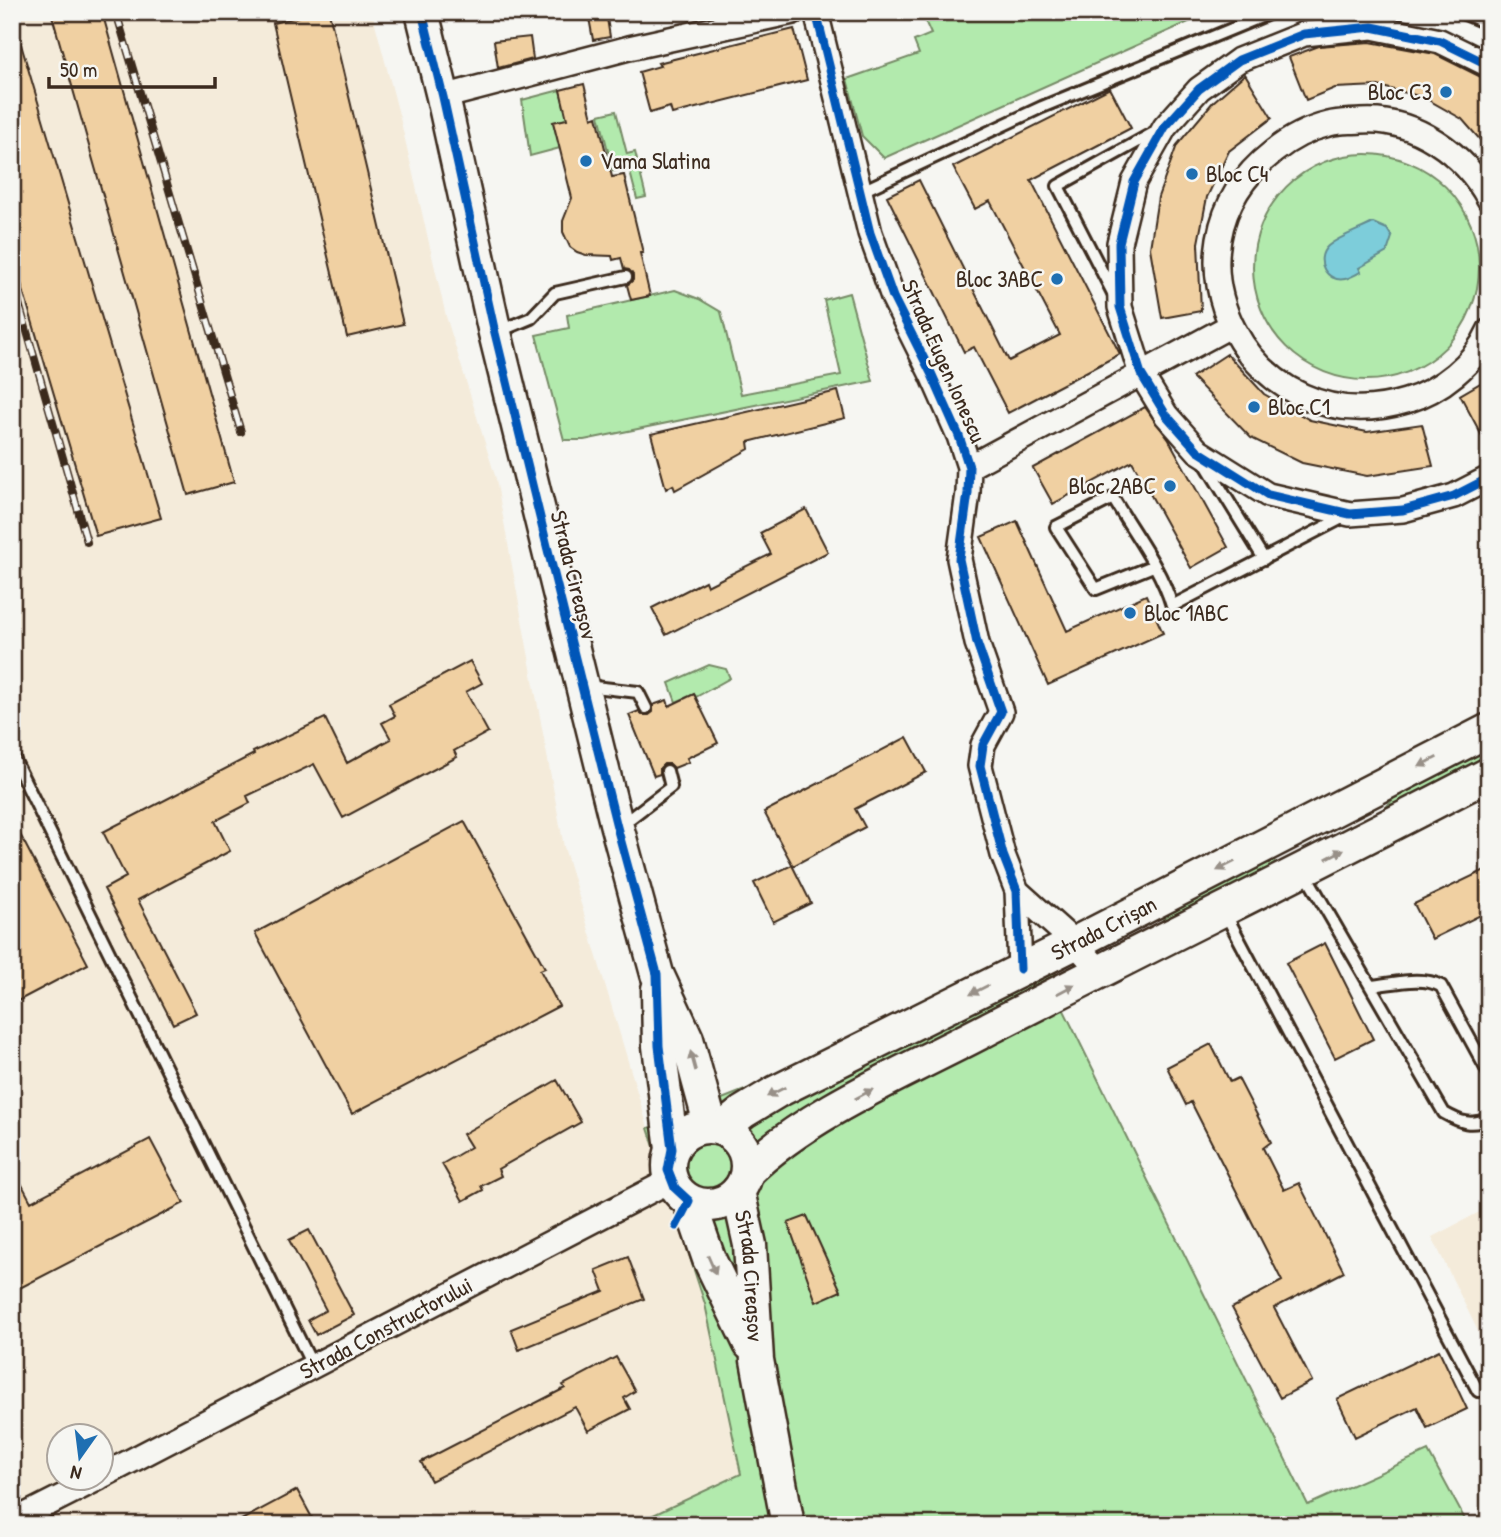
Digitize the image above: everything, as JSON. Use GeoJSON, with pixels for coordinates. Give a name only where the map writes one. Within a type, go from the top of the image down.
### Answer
{"type":"FeatureCollection","features":[{"type":"Feature","properties":{"kind":"main road","name":"Strada Cireașov"},"geometry":{"type":"LineString","coordinates":[[422,12],[495,333],[617,827],[657,974],[687,1039],[717,1128]]}},
{"type":"Feature","properties":{"kind":"main road","name":"Strada Crișan"},"geometry":{"type":"LineString","coordinates":[[717,1128],[760,1100],[1076,943],[1489,730]]}},
{"type":"Feature","properties":{"kind":"main road","name":"Strada Crișan"},"geometry":{"type":"LineString","coordinates":[[742,1182],[762,1157],[846,1103],[1489,774]]}},
{"type":"Feature","properties":{"kind":"main road","name":"Strada Cireașov"},"geometry":{"type":"LineString","coordinates":[[657,974],[659,1046],[677,1177],[709,1258],[757,1360]]}},
{"type":"Feature","properties":{"kind":"main road"},"geometry":{"type":"LineString","coordinates":[[699,1128],[717,1128],[734,1136],[747,1159],[742,1182],[728,1200],[715,1205],[702,1205],[677,1177],[688,1132],[699,1128]]}},
{"type":"Feature","properties":{"kind":"main road","name":"Strada Cireașov"},"geometry":{"type":"LineString","coordinates":[[742,1182],[750,1245],[757,1360],[788,1525]]}},
{"type":"Feature","properties":{"kind":"street"},"geometry":{"type":"LineString","coordinates":[[443,96],[629,48],[793,12]]}},
{"type":"Feature","properties":{"kind":"street","name":"Strada Eugen Ionescu"},"geometry":{"type":"LineString","coordinates":[[816,12],[870,233],[893,298],[932,375],[959,436],[969,467],[959,559],[977,643],[1001,712],[983,744],[980,766],[1003,855],[1017,891],[1020,969]]}},
{"type":"Feature","properties":{"kind":"street"},"geometry":{"type":"LineString","coordinates":[[1489,65],[1440,41],[1373,27],[1304,34],[1239,60],[1199,89],[1165,127],[1134,182],[1119,243],[1120,307],[1140,373],[1166,415],[1198,451],[1268,495],[1350,514],[1403,510],[1454,496],[1489,478]]}},
{"type":"Feature","properties":{"kind":"street"},"geometry":{"type":"LineString","coordinates":[[1489,200],[1478,178],[1448,149],[1412,129],[1371,120],[1329,124],[1290,138],[1256,165],[1231,200],[1218,242],[1218,285],[1230,326],[1251,357],[1278,383],[1311,400],[1348,408],[1385,407],[1421,396],[1457,373],[1485,340],[1489,331]]}},
{"type":"Feature","properties":{"kind":"street","name":"Strada Eugen Ionescu"},"geometry":{"type":"LineString","coordinates":[[969,467],[1230,326]]}},
{"type":"Feature","properties":{"kind":"street","name":"Strada Eugen Ionescu"},"geometry":{"type":"LineString","coordinates":[[1017,891],[1076,943],[1100,971]]}},
{"type":"Feature","properties":{"kind":"street","name":"Strada Constructorului"},"geometry":{"type":"LineString","coordinates":[[116,1469],[677,1177]]}},
{"type":"Feature","properties":{"kind":"street","name":"Strada Constructorului"},"geometry":{"type":"LineString","coordinates":[[12,1522],[71,1492]]}},
{"type":"Feature","properties":{"kind":"lane"},"geometry":{"type":"LineString","coordinates":[[860,192],[1042,107],[1273,12]]}},
{"type":"Feature","properties":{"kind":"lane"},"geometry":{"type":"LineString","coordinates":[[1460,12],[1489,24]]}},
{"type":"Feature","properties":{"kind":"lane"},"geometry":{"type":"LineString","coordinates":[[1120,307],[1058,186],[1165,127]]}},
{"type":"Feature","properties":{"kind":"lane"},"geometry":{"type":"LineString","coordinates":[[495,333],[531,318],[555,293],[626,277]]}},
{"type":"Feature","properties":{"kind":"lane"},"geometry":{"type":"LineString","coordinates":[[1198,451],[1264,559]]}},
{"type":"Feature","properties":{"kind":"lane"},"geometry":{"type":"LineString","coordinates":[[1153,566],[1096,589],[1056,527],[1113,498],[1153,566],[1169,594],[1172,606],[1350,514]]}},
{"type":"Feature","properties":{"kind":"lane"},"geometry":{"type":"LineString","coordinates":[[582,686],[638,692],[646,708]]}},
{"type":"Feature","properties":{"kind":"lane"},"geometry":{"type":"LineString","coordinates":[[12,755],[313,1367]]}},
{"type":"Feature","properties":{"kind":"lane"},"geometry":{"type":"LineString","coordinates":[[617,827],[671,787],[667,771]]}},
{"type":"Feature","properties":{"kind":"lane"},"geometry":{"type":"LineString","coordinates":[[1303,871],[1444,1113],[1462,1123],[1478,1123],[1489,1118]]}},
{"type":"Feature","properties":{"kind":"lane"},"geometry":{"type":"LineString","coordinates":[[1224,911],[1478,1391]]}},
{"type":"Feature","properties":{"kind":"lane"},"geometry":{"type":"LineString","coordinates":[[1371,986],[1420,980],[1432,981],[1441,986],[1489,1074]]}},
{"type":"Feature","properties":{"kind":"shaded area"},"geometry":{"type":"Polygon","coordinates":[[[12,12],[372,12],[400,118],[446,316],[496,479],[564,847],[648,1128],[705,1304],[741,1475],[632,1525],[12,1525],[12,12]]]}},
{"type":"Feature","properties":{"kind":"shaded area"},"geometry":{"type":"Polygon","coordinates":[[[1489,1207],[1489,1354],[1432,1237],[1489,1207]]]}},
{"type":"Feature","properties":{"kind":"green space"},"geometry":{"type":"Polygon","coordinates":[[[921,12],[1211,12],[884,158],[862,136],[847,79],[919,54],[914,41],[931,34],[921,12]]]}},
{"type":"Feature","properties":{"kind":"green space"},"geometry":{"type":"Polygon","coordinates":[[[560,90],[567,119],[553,122],[560,148],[530,156],[522,100],[560,90]]]}},
{"type":"Feature","properties":{"kind":"green space"},"geometry":{"type":"Polygon","coordinates":[[[616,111],[627,154],[635,152],[646,197],[637,199],[629,168],[613,171],[599,115],[616,111]]]}},
{"type":"Feature","properties":{"kind":"green space"},"geometry":{"type":"Polygon","coordinates":[[[1366,154],[1388,156],[1409,163],[1429,173],[1446,187],[1460,204],[1470,224],[1477,245],[1477,289],[1470,310],[1460,330],[1446,347],[1429,361],[1409,371],[1388,378],[1366,380],[1344,378],[1323,371],[1303,361],[1286,347],[1272,330],[1262,310],[1255,289],[1253,267],[1255,245],[1262,224],[1272,204],[1286,187],[1303,173],[1323,163],[1344,156],[1366,154]]]}},
{"type":"Feature","properties":{"kind":"green space"},"geometry":{"type":"Polygon","coordinates":[[[675,290],[699,299],[721,312],[741,394],[841,375],[824,300],[849,293],[873,381],[584,440],[564,440],[536,335],[569,328],[567,315],[675,290]]]}},
{"type":"Feature","properties":{"kind":"green space"},"geometry":{"type":"Polygon","coordinates":[[[709,665],[726,669],[730,678],[696,697],[694,694],[676,702],[669,683],[709,665]]]}},
{"type":"Feature","properties":{"kind":"green space"},"geometry":{"type":"Polygon","coordinates":[[[1489,747],[1489,760],[1336,839],[1334,836],[1382,812],[1399,792],[1489,747]]]}},
{"type":"Feature","properties":{"kind":"green space"},"geometry":{"type":"Polygon","coordinates":[[[1267,860],[1278,866],[1157,928],[1168,912],[1267,860]]]}},
{"type":"Feature","properties":{"kind":"green space"},"geometry":{"type":"Polygon","coordinates":[[[1053,968],[1061,983],[1053,988],[1308,1505],[1428,1451],[1468,1525],[632,1525],[741,1474],[705,1304],[648,1128],[750,1088],[848,1039],[1053,968]]]}},
{"type":"Feature","properties":{"kind":"water"},"geometry":{"type":"Polygon","coordinates":[[[1373,223],[1387,229],[1392,237],[1387,252],[1359,268],[1361,272],[1349,278],[1338,279],[1328,274],[1322,264],[1322,258],[1328,246],[1373,223]]]}},
{"type":"Feature","properties":{"kind":"building"},"geometry":{"type":"Polygon","coordinates":[[[51,12],[102,12],[234,482],[188,495],[51,12]]]}},
{"type":"Feature","properties":{"kind":"building"},"geometry":{"type":"Polygon","coordinates":[[[317,12],[329,12],[403,324],[347,337],[273,23],[317,12]]]}},
{"type":"Feature","properties":{"kind":"building"},"geometry":{"type":"Polygon","coordinates":[[[588,12],[606,12],[610,37],[593,40],[588,12]]]}},
{"type":"Feature","properties":{"kind":"building"},"geometry":{"type":"Polygon","coordinates":[[[794,29],[807,80],[672,114],[670,107],[650,113],[639,72],[660,66],[658,63],[794,29]]]}},
{"type":"Feature","properties":{"kind":"building"},"geometry":{"type":"Polygon","coordinates":[[[17,31],[161,518],[96,536],[12,253],[12,32],[17,31]]]}},
{"type":"Feature","properties":{"kind":"building"},"geometry":{"type":"Polygon","coordinates":[[[530,37],[533,59],[498,68],[494,41],[530,37]]]}},
{"type":"Feature","properties":{"kind":"building","name":"Bloc C3"},"geometry":{"type":"Polygon","coordinates":[[[1370,42],[1435,54],[1483,78],[1489,85],[1489,150],[1462,119],[1423,97],[1378,86],[1335,88],[1306,100],[1289,57],[1319,46],[1370,42]]]}},
{"type":"Feature","properties":{"kind":"building","name":"Bloc C4"},"geometry":{"type":"Polygon","coordinates":[[[1245,74],[1272,118],[1229,151],[1207,197],[1198,243],[1201,311],[1162,318],[1150,248],[1158,197],[1177,145],[1213,102],[1245,74]]]}},
{"type":"Feature","properties":{"kind":"building","name":"Vama Slatina"},"geometry":{"type":"Polygon","coordinates":[[[584,84],[592,118],[597,116],[612,177],[624,175],[643,253],[640,253],[650,296],[631,300],[627,285],[633,280],[633,275],[624,269],[621,258],[613,260],[612,256],[577,252],[570,247],[563,232],[563,221],[572,198],[553,122],[567,119],[560,90],[584,84]]]}},
{"type":"Feature","properties":{"kind":"building"},"geometry":{"type":"Polygon","coordinates":[[[1110,88],[1131,128],[1031,180],[1120,354],[1008,413],[974,347],[964,352],[887,196],[919,180],[1009,361],[1060,335],[990,201],[975,209],[953,167],[1110,88]]]}},
{"type":"Feature","properties":{"kind":"building","name":"Bloc C1"},"geometry":{"type":"Polygon","coordinates":[[[1227,354],[1264,394],[1310,420],[1367,432],[1422,424],[1433,466],[1367,476],[1302,463],[1251,438],[1192,377],[1227,354]]]}},
{"type":"Feature","properties":{"kind":"building"},"geometry":{"type":"Polygon","coordinates":[[[1489,378],[1489,449],[1460,395],[1489,378]]]}},
{"type":"Feature","properties":{"kind":"building"},"geometry":{"type":"Polygon","coordinates":[[[838,391],[845,418],[748,442],[749,449],[675,490],[673,485],[666,489],[651,434],[838,391]]]}},
{"type":"Feature","properties":{"kind":"building","name":"Bloc 2ABC"},"geometry":{"type":"Polygon","coordinates":[[[1145,407],[1169,440],[1228,547],[1191,568],[1132,461],[1053,504],[1033,468],[1145,407]]]}},
{"type":"Feature","properties":{"kind":"building"},"geometry":{"type":"Polygon","coordinates":[[[806,509],[828,552],[666,635],[652,608],[705,581],[707,586],[771,554],[760,533],[806,509]]]}},
{"type":"Feature","properties":{"kind":"building","name":"Bloc 1ABC"},"geometry":{"type":"Polygon","coordinates":[[[1017,521],[1067,631],[1146,595],[1163,633],[1048,685],[981,537],[1017,521]]]}},
{"type":"Feature","properties":{"kind":"building"},"geometry":{"type":"Polygon","coordinates":[[[470,661],[482,683],[466,692],[488,732],[454,751],[457,757],[343,818],[314,764],[247,796],[250,803],[215,821],[230,851],[138,900],[196,1013],[173,1024],[104,889],[126,877],[103,832],[254,754],[253,752],[325,718],[347,763],[391,739],[382,723],[395,716],[389,704],[470,661]]]}},
{"type":"Feature","properties":{"kind":"building"},"geometry":{"type":"Polygon","coordinates":[[[694,694],[718,743],[687,758],[689,762],[674,768],[670,764],[664,764],[660,768],[660,774],[654,776],[629,715],[639,711],[642,715],[649,715],[653,712],[653,705],[667,700],[669,706],[694,694]]]}},
{"type":"Feature","properties":{"kind":"building"},"geometry":{"type":"Polygon","coordinates":[[[907,737],[926,772],[855,809],[865,827],[793,866],[764,812],[907,737]]]}},
{"type":"Feature","properties":{"kind":"building"},"geometry":{"type":"Polygon","coordinates":[[[12,819],[88,964],[12,1004],[12,819]]]}},
{"type":"Feature","properties":{"kind":"building"},"geometry":{"type":"Polygon","coordinates":[[[464,821],[545,968],[540,970],[559,1006],[352,1114],[255,933],[464,821]]]}},
{"type":"Feature","properties":{"kind":"building"},"geometry":{"type":"Polygon","coordinates":[[[792,865],[811,903],[773,922],[754,883],[792,865]]]}},
{"type":"Feature","properties":{"kind":"building"},"geometry":{"type":"Polygon","coordinates":[[[1489,868],[1489,911],[1432,939],[1414,904],[1489,868]]]}},
{"type":"Feature","properties":{"kind":"building"},"geometry":{"type":"Polygon","coordinates":[[[1325,943],[1373,1039],[1335,1058],[1286,963],[1325,943]]]}},
{"type":"Feature","properties":{"kind":"building"},"geometry":{"type":"Polygon","coordinates":[[[1211,1044],[1230,1082],[1238,1078],[1271,1142],[1263,1148],[1284,1190],[1299,1183],[1344,1272],[1274,1308],[1312,1381],[1280,1398],[1232,1308],[1282,1281],[1191,1102],[1186,1105],[1167,1067],[1211,1044]]]}},
{"type":"Feature","properties":{"kind":"building"},"geometry":{"type":"Polygon","coordinates":[[[557,1080],[581,1122],[498,1169],[501,1176],[481,1186],[483,1190],[463,1201],[442,1164],[471,1147],[463,1134],[557,1080]]]}},
{"type":"Feature","properties":{"kind":"building"},"geometry":{"type":"Polygon","coordinates":[[[150,1139],[184,1203],[12,1292],[12,1166],[31,1202],[150,1139]]]}},
{"type":"Feature","properties":{"kind":"building"},"geometry":{"type":"Polygon","coordinates":[[[807,1216],[841,1291],[816,1302],[788,1223],[807,1216]]]}},
{"type":"Feature","properties":{"kind":"building"},"geometry":{"type":"Polygon","coordinates":[[[309,1230],[354,1315],[316,1335],[308,1320],[326,1310],[289,1240],[309,1230]]]}},
{"type":"Feature","properties":{"kind":"building"},"geometry":{"type":"Polygon","coordinates":[[[628,1257],[644,1299],[519,1350],[511,1329],[604,1291],[596,1270],[628,1257]]]}},
{"type":"Feature","properties":{"kind":"building"},"geometry":{"type":"Polygon","coordinates":[[[1439,1350],[1467,1409],[1427,1428],[1417,1407],[1355,1437],[1337,1399],[1439,1350]]]}},
{"type":"Feature","properties":{"kind":"building"},"geometry":{"type":"Polygon","coordinates":[[[616,1357],[635,1391],[624,1398],[630,1409],[588,1431],[575,1407],[431,1481],[421,1462],[565,1388],[563,1385],[616,1357]]]}},
{"type":"Feature","properties":{"kind":"building"},"geometry":{"type":"Polygon","coordinates":[[[297,1490],[316,1525],[232,1525],[297,1490]]]}},
{"type":"Feature","properties":{"kind":"railway"},"geometry":{"type":"LineString","coordinates":[[116,12],[241,432]]}},
{"type":"Feature","properties":{"kind":"railway"},"geometry":{"type":"LineString","coordinates":[[12,279],[87,542]]}},
{"type":"Feature","properties":{"kind":"cycle path"},"geometry":{"type":"LineString","coordinates":[[422,12],[546,542],[617,827],[657,974],[659,1046],[672,1149],[668,1170],[675,1188],[689,1201],[676,1226]]}},
{"type":"Feature","properties":{"kind":"cycle path"},"geometry":{"type":"LineString","coordinates":[[816,12],[870,233],[893,297],[932,375],[959,436],[969,467],[959,559],[977,643],[1001,712],[983,745],[980,766],[1003,855],[1017,891],[1020,969]]}},
{"type":"Feature","properties":{"kind":"cycle path"},"geometry":{"type":"LineString","coordinates":[[1489,65],[1440,41],[1372,27],[1304,34],[1239,60],[1199,89],[1165,127],[1134,182],[1119,243],[1120,307],[1141,374],[1166,415],[1198,451],[1268,495],[1350,514],[1403,510],[1454,496],[1489,478]]}},
{"type":"Feature","properties":{"kind":"place","name":"Bloc C3"},"geometry":{"type":"Point","coordinates":[1446,92]}},
{"type":"Feature","properties":{"kind":"place","name":"Vama Slatina"},"geometry":{"type":"Point","coordinates":[586,161]}},
{"type":"Feature","properties":{"kind":"place","name":"Bloc C4"},"geometry":{"type":"Point","coordinates":[1192,174]}},
{"type":"Feature","properties":{"kind":"place","name":"Bloc 3ABC"},"geometry":{"type":"Point","coordinates":[1057,279]}},
{"type":"Feature","properties":{"kind":"place","name":"Bloc C1"},"geometry":{"type":"Point","coordinates":[1254,407]}},
{"type":"Feature","properties":{"kind":"place","name":"Bloc 2ABC"},"geometry":{"type":"Point","coordinates":[1170,486]}},
{"type":"Feature","properties":{"kind":"place","name":"Bloc 1ABC"},"geometry":{"type":"Point","coordinates":[1130,613]}}]}
